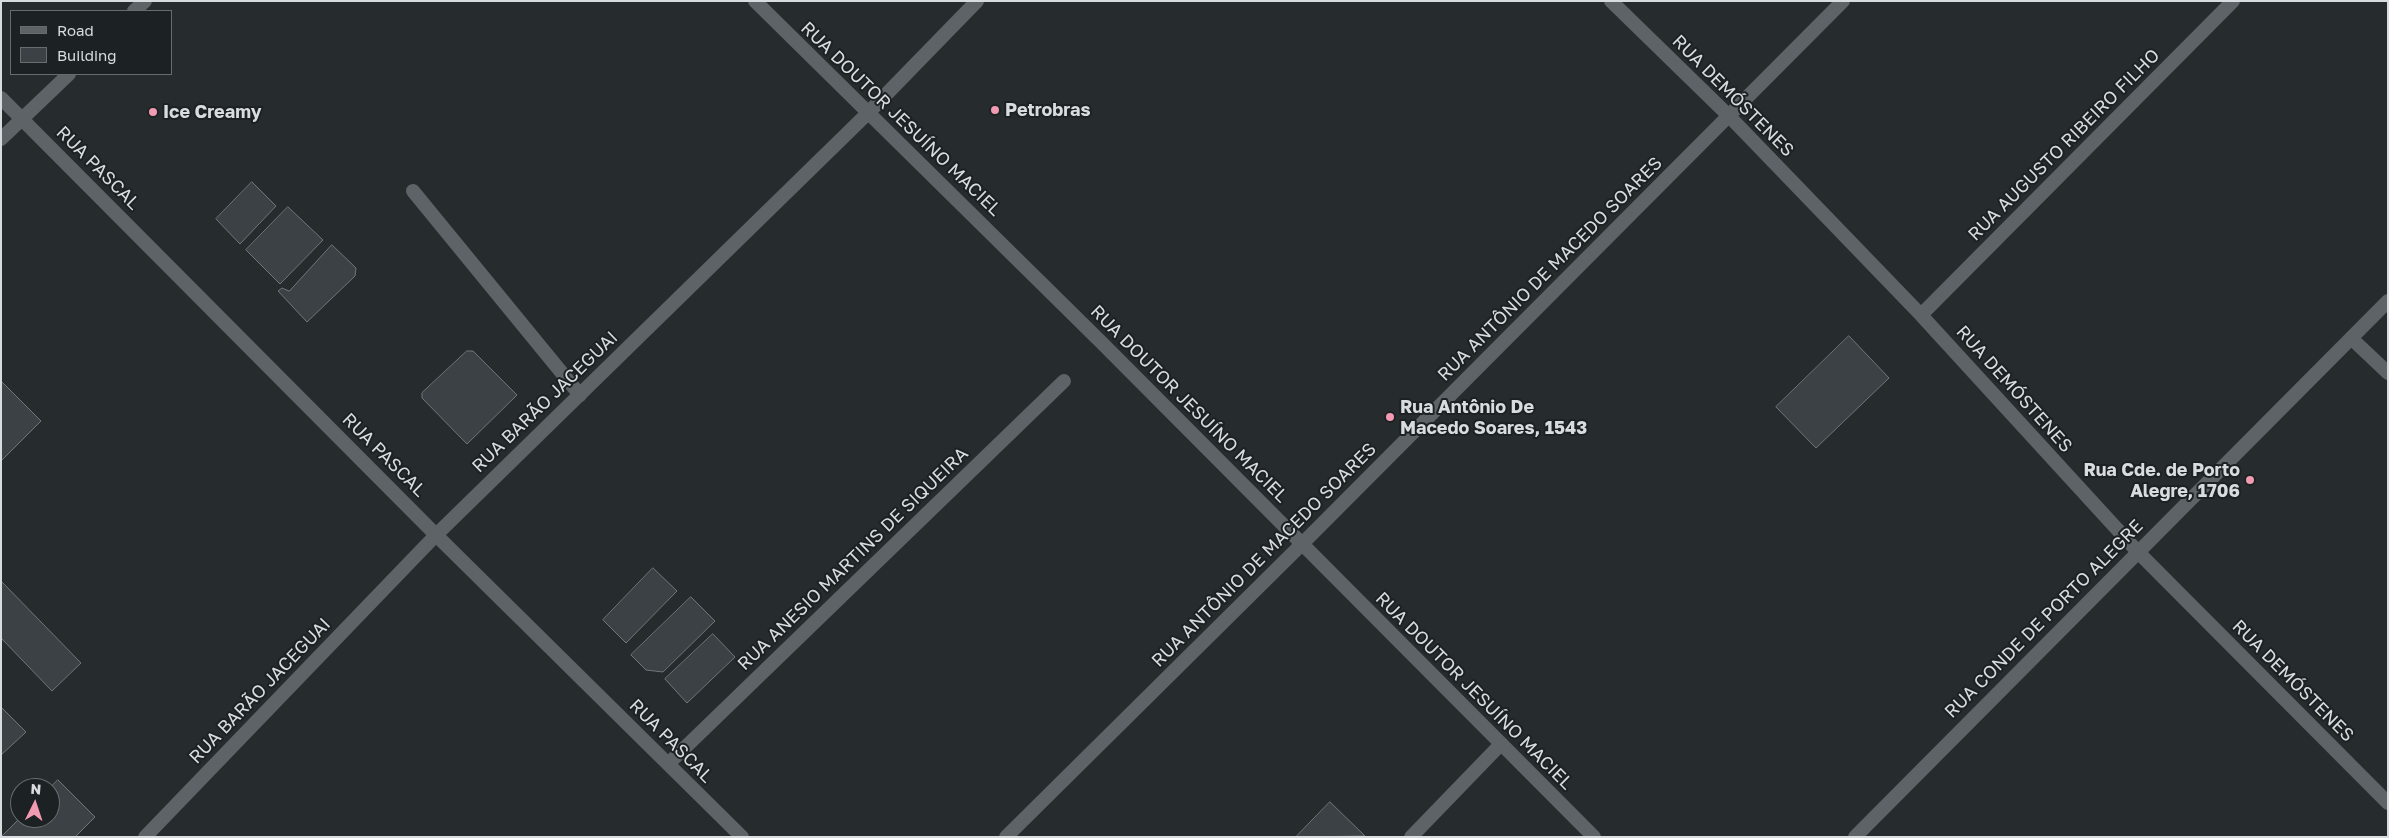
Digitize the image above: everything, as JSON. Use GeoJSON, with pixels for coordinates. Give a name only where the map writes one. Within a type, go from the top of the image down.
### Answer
{"type":"FeatureCollection","features":[{"type":"Feature","properties":{"kind":"street"},"geometry":{"type":"LineString","coordinates":[[135,10],[145,1]]}},
{"type":"Feature","properties":{"kind":"street","name":"RUA DOUTOR JESUÍNO MACIEL"},"geometry":{"type":"LineString","coordinates":[[754,1],[869,112],[1594,837]]}},
{"type":"Feature","properties":{"kind":"street","name":"RUA BARÃO JACEGUAI"},"geometry":{"type":"LineString","coordinates":[[146,837],[436,535],[869,112],[977,1]]}},
{"type":"Feature","properties":{"kind":"street","name":"RUA DEMÓSTENES"},"geometry":{"type":"LineString","coordinates":[[1611,1],[1729,116],[1921,315],[2138,552],[2388,803]]}},
{"type":"Feature","properties":{"kind":"street","name":"RUA ANTÔNIO DE MACEDO SOARES"},"geometry":{"type":"LineString","coordinates":[[1006,837],[1301,545],[1843,1]]}},
{"type":"Feature","properties":{"kind":"street","name":"RUA AUGUSTO RIBEIRO FILHO"},"geometry":{"type":"LineString","coordinates":[[1921,315],[2233,1]]}},
{"type":"Feature","properties":{"kind":"street"},"geometry":{"type":"LineString","coordinates":[[1,139],[68,75]]}},
{"type":"Feature","properties":{"kind":"street","name":"RUA PASCAL"},"geometry":{"type":"LineString","coordinates":[[1,98],[436,535],[742,837]]}},
{"type":"Feature","properties":{"kind":"street"},"geometry":{"type":"LineString","coordinates":[[413,191],[580,395]]}},
{"type":"Feature","properties":{"kind":"street","name":"RUA CONDE DE PORTO ALEGRE"},"geometry":{"type":"LineString","coordinates":[[1855,837],[2388,301]]}},
{"type":"Feature","properties":{"kind":"street"},"geometry":{"type":"LineString","coordinates":[[2351,338],[2388,374]]}},
{"type":"Feature","properties":{"kind":"street","name":"RUA ANESIO MARTINS DE SIQUEIRA"},"geometry":{"type":"LineString","coordinates":[[668,764],[1064,382]]}},
{"type":"Feature","properties":{"kind":"street"},"geometry":{"type":"LineString","coordinates":[[1411,837],[1501,744]]}},
{"type":"Feature","properties":{"kind":"building"},"geometry":{"type":"Polygon","coordinates":[[[252,182],[276,206],[240,244],[216,219],[252,182]]]}},
{"type":"Feature","properties":{"kind":"building"},"geometry":{"type":"Polygon","coordinates":[[[288,207],[323,240],[280,284],[246,250],[288,207]]]}},
{"type":"Feature","properties":{"kind":"building"},"geometry":{"type":"Polygon","coordinates":[[[332,245],[356,268],[355,276],[307,322],[278,291],[282,288],[289,291],[332,245]]]}},
{"type":"Feature","properties":{"kind":"building"},"geometry":{"type":"Polygon","coordinates":[[[1849,336],[1889,378],[1816,448],[1776,407],[1849,336]]]}},
{"type":"Feature","properties":{"kind":"building"},"geometry":{"type":"Polygon","coordinates":[[[467,351],[473,351],[517,395],[467,444],[422,398],[422,393],[467,351]]]}},
{"type":"Feature","properties":{"kind":"building"},"geometry":{"type":"Polygon","coordinates":[[[1,381],[41,421],[1,461],[1,381]]]}},
{"type":"Feature","properties":{"kind":"building"},"geometry":{"type":"Polygon","coordinates":[[[653,568],[677,591],[626,643],[603,620],[653,568]]]}},
{"type":"Feature","properties":{"kind":"building"},"geometry":{"type":"Polygon","coordinates":[[[1,581],[81,663],[52,691],[1,638],[1,581]]]}},
{"type":"Feature","properties":{"kind":"building"},"geometry":{"type":"Polygon","coordinates":[[[691,597],[715,621],[663,672],[646,670],[631,655],[691,597]]]}},
{"type":"Feature","properties":{"kind":"building"},"geometry":{"type":"Polygon","coordinates":[[[713,634],[735,657],[687,703],[665,679],[713,634]]]}},
{"type":"Feature","properties":{"kind":"building"},"geometry":{"type":"Polygon","coordinates":[[[1,707],[26,732],[1,755],[1,707]]]}},
{"type":"Feature","properties":{"kind":"building"},"geometry":{"type":"Polygon","coordinates":[[[60,782],[95,817],[75,837],[1,837],[10,828],[60,828],[60,782]]]}},
{"type":"Feature","properties":{"kind":"building"},"geometry":{"type":"Polygon","coordinates":[[[1330,802],[1365,836],[1296,837],[1330,802]]]}},
{"type":"Feature","properties":{"kind":"place","name":"Petrobras"},"geometry":{"type":"Point","coordinates":[995,110]}},
{"type":"Feature","properties":{"kind":"place","name":"Ice Creamy"},"geometry":{"type":"Point","coordinates":[153,112]}},
{"type":"Feature","properties":{"kind":"place","name":"Rua Antônio De Macedo Soares, 1543"},"geometry":{"type":"Point","coordinates":[1390,417]}},
{"type":"Feature","properties":{"kind":"place","name":"Rua Cde. de Porto Alegre, 1706"},"geometry":{"type":"Point","coordinates":[2250,480]}}]}
